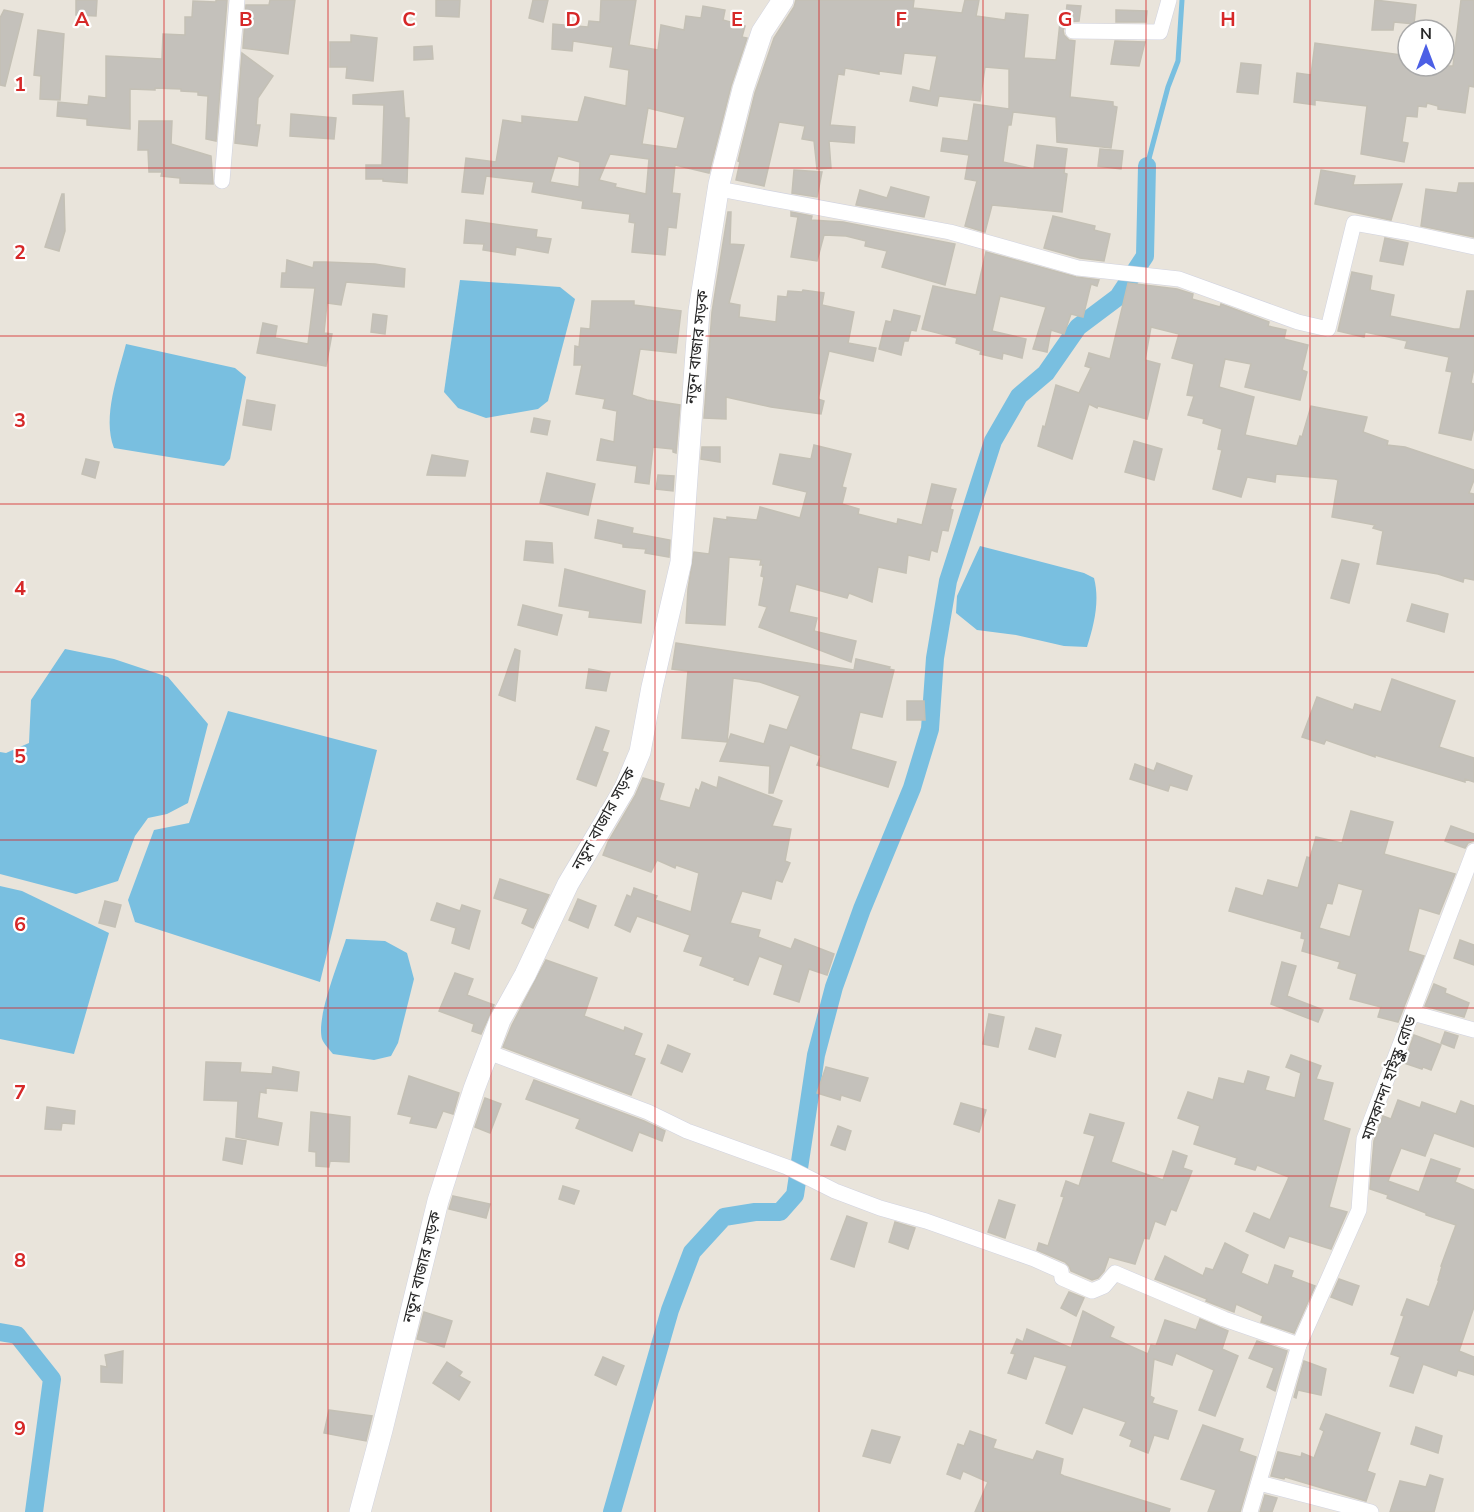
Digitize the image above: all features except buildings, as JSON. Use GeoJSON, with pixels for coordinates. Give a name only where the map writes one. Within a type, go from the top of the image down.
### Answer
{"type":"FeatureCollection","features":[{"type":"Feature","properties":{"kind":"street"},"geometry":{"type":"LineString","coordinates":[[222,181],[237,0]]}},
{"type":"Feature","properties":{"kind":"street","name":"নতুন বাজার সড়ক"},"geometry":{"type":"LineString","coordinates":[[360,1512],[438,1201],[488,1052],[500,1020],[525,975],[568,884],[624,790],[640,752],[652,687],[681,562],[699,311],[719,189],[743,89],[762,32],[783,0]]}},
{"type":"Feature","properties":{"kind":"street"},"geometry":{"type":"LineString","coordinates":[[1073,31],[1160,32],[1169,0]]}},
{"type":"Feature","properties":{"kind":"street"},"geometry":{"type":"LineString","coordinates":[[719,189],[950,232],[1078,268],[1179,279],[1298,322],[1328,329],[1354,223],[1474,247]]}},
{"type":"Feature","properties":{"kind":"street","name":"মাসকান্দা হাইস্কুল রোড"},"geometry":{"type":"LineString","coordinates":[[1250,1512],[1299,1345],[1359,1210],[1364,1139],[1474,851]]}},
{"type":"Feature","properties":{"kind":"street"},"geometry":{"type":"LineString","coordinates":[[1413,1013],[1474,1030]]}},
{"type":"Feature","properties":{"kind":"street"},"geometry":{"type":"LineString","coordinates":[[488,1052],[648,1112],[687,1131],[787,1167],[853,1197],[1034,1259],[1061,1271],[1062,1278],[1092,1291],[1104,1286],[1115,1273],[1224,1319],[1299,1345]]}},
{"type":"Feature","properties":{"kind":"street"},"geometry":{"type":"LineString","coordinates":[[1258,1483],[1371,1512]]}},
{"type":"Feature","properties":{"kind":"water"},"geometry":{"type":"Polygon","coordinates":[[[460,280],[560,287],[575,299],[548,401],[538,409],[486,418],[458,408],[444,392],[460,280]]]}},
{"type":"Feature","properties":{"kind":"water"},"geometry":{"type":"Polygon","coordinates":[[[126,344],[235,368],[246,377],[230,459],[224,466],[114,448],[110,409],[126,344]]]}},
{"type":"Feature","properties":{"kind":"water"},"geometry":{"type":"Polygon","coordinates":[[[980,546],[1084,573],[1094,578],[1096,604],[1087,647],[1064,646],[1016,635],[977,630],[956,613],[957,596],[980,546]]]}},
{"type":"Feature","properties":{"kind":"water"},"geometry":{"type":"Polygon","coordinates":[[[65,649],[114,659],[168,677],[208,724],[188,803],[167,814],[148,818],[135,836],[118,881],[76,894],[0,874],[0,752],[6,753],[29,743],[31,700],[65,649]]]}},
{"type":"Feature","properties":{"kind":"water"},"geometry":{"type":"Polygon","coordinates":[[[228,711],[377,750],[320,982],[135,922],[128,900],[154,830],[189,823],[228,711]]]}},
{"type":"Feature","properties":{"kind":"water"},"geometry":{"type":"Polygon","coordinates":[[[0,886],[22,891],[109,933],[74,1054],[0,1039],[0,886]]]}},
{"type":"Feature","properties":{"kind":"water"},"geometry":{"type":"Polygon","coordinates":[[[346,939],[385,941],[407,953],[414,979],[398,1043],[391,1056],[374,1060],[333,1054],[322,1039],[322,1017],[325,1004],[346,939]]]}},
{"type":"Feature","properties":{"kind":"waterway"},"geometry":{"type":"LineString","coordinates":[[1147,166],[1168,87],[1178,61],[1182,0]]}},
{"type":"Feature","properties":{"kind":"waterway"},"geometry":{"type":"LineString","coordinates":[[612,1512],[670,1310],[692,1252],[724,1217],[755,1212],[780,1212],[795,1195],[816,1055],[834,987],[862,909],[912,788],[930,729],[935,658],[948,581],[993,441],[1019,396],[1046,373],[1078,327],[1118,297],[1145,256],[1147,166]]}},
{"type":"Feature","properties":{"kind":"waterway"},"geometry":{"type":"LineString","coordinates":[[0,1332],[17,1335],[52,1379],[34,1512]]}}]}
